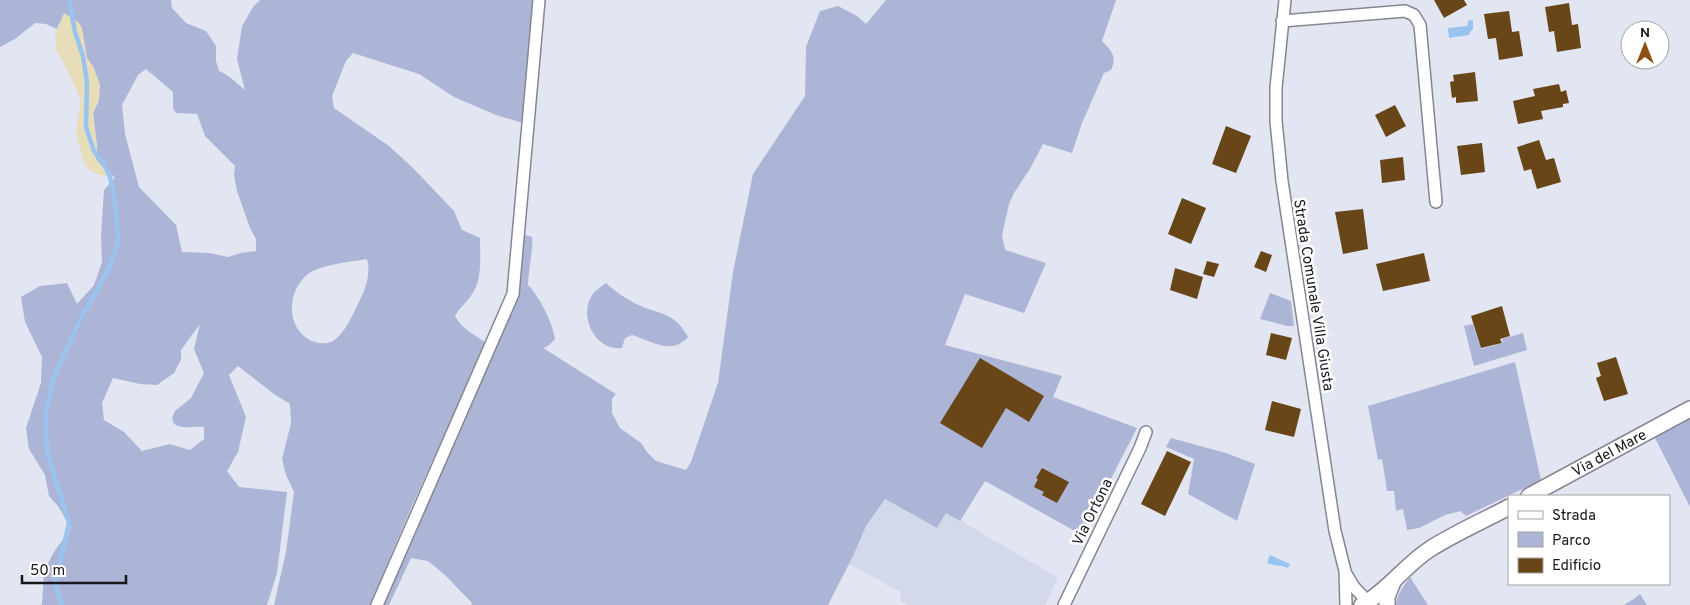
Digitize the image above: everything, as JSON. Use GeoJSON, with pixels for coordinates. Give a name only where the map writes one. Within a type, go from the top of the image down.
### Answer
{"type":"FeatureCollection","features":[{"type":"Feature","properties":{"kind":"street"},"geometry":{"type":"LineString","coordinates":[[377,605],[513,294],[539,0]]}},
{"type":"Feature","properties":{"kind":"street","name":"Strada Comunale Villa Giusta"},"geometry":{"type":"LineString","coordinates":[[1285,0],[1276,88],[1276,118],[1282,181],[1335,531],[1345,571]]}},
{"type":"Feature","properties":{"kind":"street"},"geometry":{"type":"LineString","coordinates":[[1282,21],[1404,11],[1414,14],[1420,25],[1436,202]]}},
{"type":"Feature","properties":{"kind":"street","name":"Via del Mare"},"geometry":{"type":"LineString","coordinates":[[1531,495],[1690,409]]}},
{"type":"Feature","properties":{"kind":"street","name":"Via Ortona"},"geometry":{"type":"LineString","coordinates":[[1064,605],[1146,432]]}},
{"type":"Feature","properties":{"kind":"street"},"geometry":{"type":"LineString","coordinates":[[1345,571],[1367,604],[1394,581],[1404,569],[1430,548],[1508,508]]}},
{"type":"Feature","properties":{"kind":"street"},"geometry":{"type":"LineString","coordinates":[[1345,571],[1346,605]]}},
{"type":"Feature","properties":{"kind":"street"},"geometry":{"type":"LineString","coordinates":[[1387,605],[1394,581]]}},
{"type":"Feature","properties":{"kind":"shaded area"},"geometry":{"type":"Polygon","coordinates":[[[1469,20],[1473,21],[1473,29],[1469,35],[1449,38],[1448,28],[1467,26],[1469,20]]]}},
{"type":"Feature","properties":{"kind":"shaded area"},"geometry":{"type":"Polygon","coordinates":[[[885,499],[937,528],[946,512],[1058,578],[1045,605],[908,605],[900,601],[901,592],[849,564],[866,526],[885,499]]]}},
{"type":"Feature","properties":{"kind":"shaded area"},"geometry":{"type":"Polygon","coordinates":[[[1270,555],[1290,564],[1288,568],[1267,563],[1270,555]]]}},
{"type":"Feature","properties":{"kind":"green space"},"geometry":{"type":"Polygon","coordinates":[[[0,0],[171,0],[172,8],[186,23],[206,31],[216,46],[216,61],[219,71],[230,77],[245,90],[237,59],[242,26],[253,7],[260,0],[536,0],[523,123],[496,115],[454,97],[419,74],[353,53],[346,61],[332,96],[334,108],[389,146],[454,211],[462,230],[480,238],[480,269],[477,284],[470,297],[455,316],[465,328],[486,343],[411,508],[370,605],[274,605],[286,552],[294,492],[286,475],[282,459],[291,423],[290,404],[238,366],[229,375],[246,417],[238,452],[227,471],[239,487],[287,492],[277,573],[267,605],[40,605],[42,604],[44,571],[54,552],[71,528],[58,506],[49,496],[45,475],[29,449],[26,428],[41,383],[42,357],[25,322],[21,297],[40,286],[67,283],[77,304],[94,285],[102,262],[101,237],[104,190],[115,178],[96,160],[97,147],[93,113],[99,100],[94,68],[87,58],[83,43],[59,23],[57,29],[46,24],[35,23],[15,39],[0,47],[0,0]],[[146,69],[138,75],[122,105],[125,134],[139,187],[176,225],[182,252],[209,253],[228,257],[256,251],[256,239],[250,228],[237,191],[234,175],[235,166],[205,136],[197,114],[176,113],[173,108],[173,92],[146,69]],[[367,259],[337,264],[308,274],[301,281],[293,300],[292,311],[298,330],[305,337],[317,343],[331,342],[343,331],[361,298],[368,279],[367,259]],[[200,324],[181,350],[181,360],[174,373],[157,385],[140,384],[113,378],[102,403],[104,420],[124,432],[142,451],[170,444],[190,450],[204,439],[204,427],[182,427],[174,424],[172,418],[175,411],[191,398],[204,373],[194,349],[200,324]]]}},
{"type":"Feature","properties":{"kind":"green space"},"geometry":{"type":"Polygon","coordinates":[[[886,0],[1116,0],[1102,41],[1113,54],[1113,65],[1111,70],[1104,73],[1082,123],[1072,153],[1043,144],[1009,204],[1002,235],[1005,250],[1046,263],[1024,313],[965,294],[945,345],[1062,376],[1053,397],[1137,428],[1082,535],[985,481],[960,521],[946,513],[937,528],[885,499],[866,526],[828,605],[471,605],[472,603],[445,575],[428,561],[411,558],[389,605],[380,605],[509,311],[522,236],[532,237],[528,285],[545,310],[555,339],[543,348],[616,394],[612,399],[612,413],[620,428],[641,443],[656,461],[686,470],[691,462],[718,383],[733,272],[753,174],[805,96],[806,47],[820,11],[838,6],[857,16],[866,24],[886,0]]]}},
{"type":"Feature","properties":{"kind":"green space"},"geometry":{"type":"Polygon","coordinates":[[[606,283],[633,302],[674,320],[688,337],[682,343],[675,346],[661,345],[632,335],[625,338],[622,348],[613,348],[604,344],[592,332],[587,314],[592,295],[606,283]]]}},
{"type":"Feature","properties":{"kind":"green space"},"geometry":{"type":"Polygon","coordinates":[[[1270,293],[1291,301],[1294,326],[1260,319],[1270,293]]]}},
{"type":"Feature","properties":{"kind":"green space"},"geometry":{"type":"Polygon","coordinates":[[[1473,324],[1481,349],[1503,343],[1502,339],[1523,333],[1527,350],[1474,366],[1464,326],[1473,324]]]}},
{"type":"Feature","properties":{"kind":"green space"},"geometry":{"type":"Polygon","coordinates":[[[1515,362],[1541,480],[1466,516],[1460,511],[1445,515],[1419,528],[1407,530],[1403,509],[1396,511],[1394,491],[1387,491],[1382,459],[1378,460],[1368,406],[1515,362]]]}},
{"type":"Feature","properties":{"kind":"green space"},"geometry":{"type":"Polygon","coordinates":[[[1690,418],[1690,507],[1655,438],[1690,418]]]}},
{"type":"Feature","properties":{"kind":"green space"},"geometry":{"type":"Polygon","coordinates":[[[1171,438],[1226,453],[1255,464],[1237,521],[1188,494],[1194,459],[1166,447],[1171,438]]]}},
{"type":"Feature","properties":{"kind":"green space"},"geometry":{"type":"Polygon","coordinates":[[[1410,577],[1428,605],[1396,605],[1399,594],[1410,577]]]}},
{"type":"Feature","properties":{"kind":"green space"},"geometry":{"type":"Polygon","coordinates":[[[1640,594],[1647,605],[1624,605],[1635,598],[1640,594]]]}},
{"type":"Feature","properties":{"kind":"sand"},"geometry":{"type":"Polygon","coordinates":[[[64,13],[79,23],[82,28],[87,58],[94,68],[100,85],[99,100],[93,113],[97,147],[96,160],[111,174],[104,176],[92,172],[85,165],[82,157],[76,132],[81,100],[56,50],[55,35],[64,13]]]}},
{"type":"Feature","properties":{"kind":"building"},"geometry":{"type":"Polygon","coordinates":[[[1434,0],[1464,0],[1467,5],[1444,18],[1434,0]]]}},
{"type":"Feature","properties":{"kind":"building"},"geometry":{"type":"Polygon","coordinates":[[[1569,3],[1572,25],[1578,24],[1581,48],[1557,52],[1554,31],[1549,32],[1545,7],[1569,3]]]}},
{"type":"Feature","properties":{"kind":"building"},"geometry":{"type":"Polygon","coordinates":[[[1509,11],[1512,32],[1519,31],[1523,56],[1499,60],[1496,38],[1488,39],[1484,14],[1509,11]]]}},
{"type":"Feature","properties":{"kind":"building"},"geometry":{"type":"Polygon","coordinates":[[[1475,72],[1478,101],[1456,103],[1456,97],[1452,98],[1450,82],[1454,81],[1453,75],[1475,72]]]}},
{"type":"Feature","properties":{"kind":"building"},"geometry":{"type":"Polygon","coordinates":[[[1559,84],[1561,92],[1566,90],[1569,103],[1563,104],[1563,107],[1541,111],[1543,119],[1518,124],[1513,101],[1535,96],[1533,89],[1559,84]]]}},
{"type":"Feature","properties":{"kind":"building"},"geometry":{"type":"Polygon","coordinates":[[[1395,105],[1406,126],[1386,137],[1375,115],[1395,105]]]}},
{"type":"Feature","properties":{"kind":"building"},"geometry":{"type":"Polygon","coordinates":[[[1226,126],[1251,136],[1236,173],[1212,164],[1226,126]]]}},
{"type":"Feature","properties":{"kind":"building"},"geometry":{"type":"Polygon","coordinates":[[[1539,140],[1546,160],[1554,158],[1561,182],[1537,189],[1531,169],[1524,171],[1517,147],[1539,140]]]}},
{"type":"Feature","properties":{"kind":"building"},"geometry":{"type":"Polygon","coordinates":[[[1482,143],[1485,172],[1461,175],[1457,146],[1482,143]]]}},
{"type":"Feature","properties":{"kind":"building"},"geometry":{"type":"Polygon","coordinates":[[[1403,157],[1405,180],[1382,183],[1380,160],[1403,157]]]}},
{"type":"Feature","properties":{"kind":"building"},"geometry":{"type":"Polygon","coordinates":[[[1182,198],[1206,208],[1191,244],[1168,234],[1182,198]]]}},
{"type":"Feature","properties":{"kind":"building"},"geometry":{"type":"Polygon","coordinates":[[[1363,209],[1368,249],[1343,254],[1335,212],[1363,209]]]}},
{"type":"Feature","properties":{"kind":"building"},"geometry":{"type":"Polygon","coordinates":[[[1261,251],[1272,255],[1266,272],[1254,267],[1261,251]]]}},
{"type":"Feature","properties":{"kind":"building"},"geometry":{"type":"Polygon","coordinates":[[[1424,253],[1430,281],[1383,291],[1376,264],[1424,253]]]}},
{"type":"Feature","properties":{"kind":"building"},"geometry":{"type":"Polygon","coordinates":[[[1207,261],[1219,264],[1214,277],[1203,274],[1207,261]]]}},
{"type":"Feature","properties":{"kind":"building"},"geometry":{"type":"Polygon","coordinates":[[[1175,268],[1203,277],[1197,299],[1170,290],[1175,268]]]}},
{"type":"Feature","properties":{"kind":"building"},"geometry":{"type":"Polygon","coordinates":[[[1502,306],[1510,336],[1500,339],[1502,343],[1481,348],[1471,316],[1502,306]]]}},
{"type":"Feature","properties":{"kind":"building"},"geometry":{"type":"Polygon","coordinates":[[[1271,333],[1292,338],[1286,360],[1266,355],[1271,333]]]}},
{"type":"Feature","properties":{"kind":"building"},"geometry":{"type":"Polygon","coordinates":[[[1616,357],[1628,394],[1604,401],[1596,378],[1601,376],[1597,363],[1616,357]]]}},
{"type":"Feature","properties":{"kind":"building"},"geometry":{"type":"Polygon","coordinates":[[[980,358],[1044,396],[1029,422],[1006,408],[982,448],[940,423],[980,358]]]}},
{"type":"Feature","properties":{"kind":"building"},"geometry":{"type":"Polygon","coordinates":[[[1272,401],[1301,409],[1294,437],[1265,430],[1272,401]]]}},
{"type":"Feature","properties":{"kind":"building"},"geometry":{"type":"Polygon","coordinates":[[[1167,451],[1191,462],[1165,516],[1141,504],[1167,451]]]}},
{"type":"Feature","properties":{"kind":"building"},"geometry":{"type":"Polygon","coordinates":[[[1042,468],[1069,482],[1057,503],[1042,495],[1044,492],[1034,487],[1038,479],[1036,478],[1042,468]]]}},
{"type":"Feature","properties":{"kind":"waterway"},"geometry":{"type":"LineString","coordinates":[[62,605],[55,583],[69,523],[47,452],[46,413],[53,380],[83,314],[107,273],[118,243],[116,209],[111,180],[106,168],[94,151],[86,127],[87,82],[83,56],[75,32],[69,0]]}}]}
